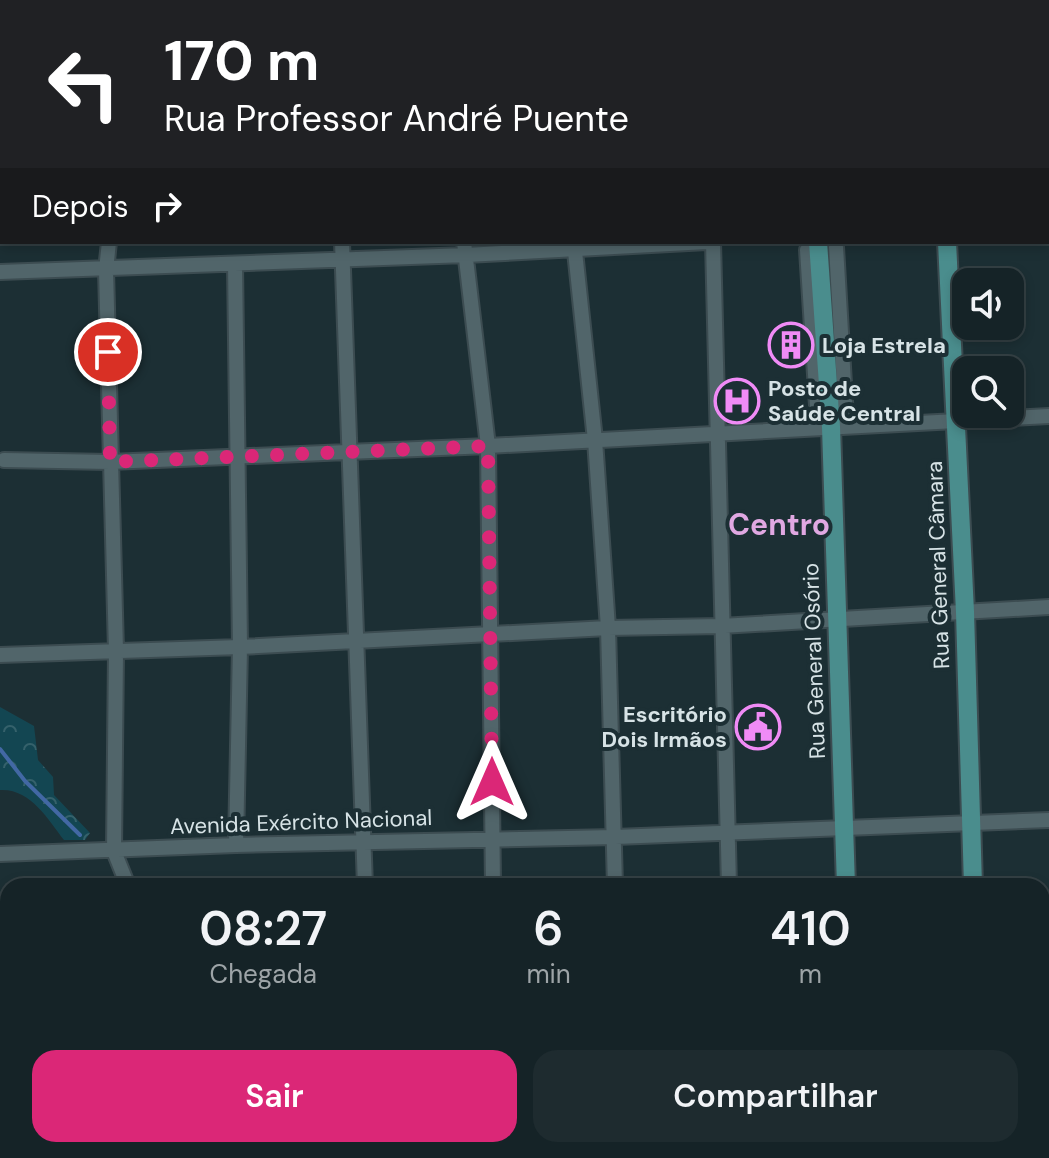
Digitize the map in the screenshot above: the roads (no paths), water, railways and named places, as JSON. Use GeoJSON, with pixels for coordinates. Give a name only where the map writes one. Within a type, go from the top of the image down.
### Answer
{"type":"FeatureCollection","features":[{"type":"Feature","properties":{"kind":"main road","name":"Rua General Câmara"},"geometry":{"type":"LineString","coordinates":[[947,244],[953,356]]}},
{"type":"Feature","properties":{"kind":"main road","name":"Rua General Osório"},"geometry":{"type":"LineString","coordinates":[[820,246],[832,422],[846,878]]}},
{"type":"Feature","properties":{"kind":"main road","name":"Rua General Câmara"},"geometry":{"type":"LineString","coordinates":[[956,428],[973,878]]}},
{"type":"Feature","properties":{"kind":"street"},"geometry":{"type":"LineString","coordinates":[[109,244],[106,270],[116,651],[114,851],[125,878]]}},
{"type":"Feature","properties":{"kind":"street"},"geometry":{"type":"LineString","coordinates":[[342,244],[364,878]]}},
{"type":"Feature","properties":{"kind":"street"},"geometry":{"type":"LineString","coordinates":[[0,272],[342,260],[465,249],[640,244]]}},
{"type":"Feature","properties":{"kind":"street"},"geometry":{"type":"LineString","coordinates":[[713,244],[729,878]]}},
{"type":"Feature","properties":{"kind":"street"},"geometry":{"type":"LineString","coordinates":[[574,246],[595,440],[608,628],[615,878]]}},
{"type":"Feature","properties":{"kind":"street"},"geometry":{"type":"LineString","coordinates":[[465,249],[488,446],[493,878]]}},
{"type":"Feature","properties":{"kind":"street"},"geometry":{"type":"LineString","coordinates":[[235,264],[240,647],[236,845]]}},
{"type":"Feature","properties":{"kind":"street"},"geometry":{"type":"LineString","coordinates":[[1024,418],[1049,416]]}},
{"type":"Feature","properties":{"kind":"street"},"geometry":{"type":"LineString","coordinates":[[4,460],[110,462],[488,446],[717,433],[832,422],[952,422]]}},
{"type":"Feature","properties":{"kind":"street"},"geometry":{"type":"LineString","coordinates":[[0,655],[240,647],[608,628],[721,626],[1049,607]]}},
{"type":"Feature","properties":{"kind":"street","name":"Avenida Exército Nacional"},"geometry":{"type":"LineString","coordinates":[[0,854],[236,845],[615,837],[1049,820]]}},
{"type":"Feature","properties":{"kind":"waterway"},"geometry":{"type":"LineString","coordinates":[[0,749],[25,781],[80,835]]}},
{"type":"Feature","properties":{"kind":"place","name":"Loja Estrela"},"geometry":{"type":"Point","coordinates":[791,345]}},
{"type":"Feature","properties":{"kind":"place","name":"Posto de Saúde Central"},"geometry":{"type":"Point","coordinates":[737,401]}},
{"type":"Feature","properties":{"kind":"place","name":"Escritório Dois Irmãos"},"geometry":{"type":"Point","coordinates":[758,727]}},
{"type":"Feature","properties":{"kind":"district","name":"Centro"},"geometry":{"type":"Point","coordinates":[779,524]}}]}
